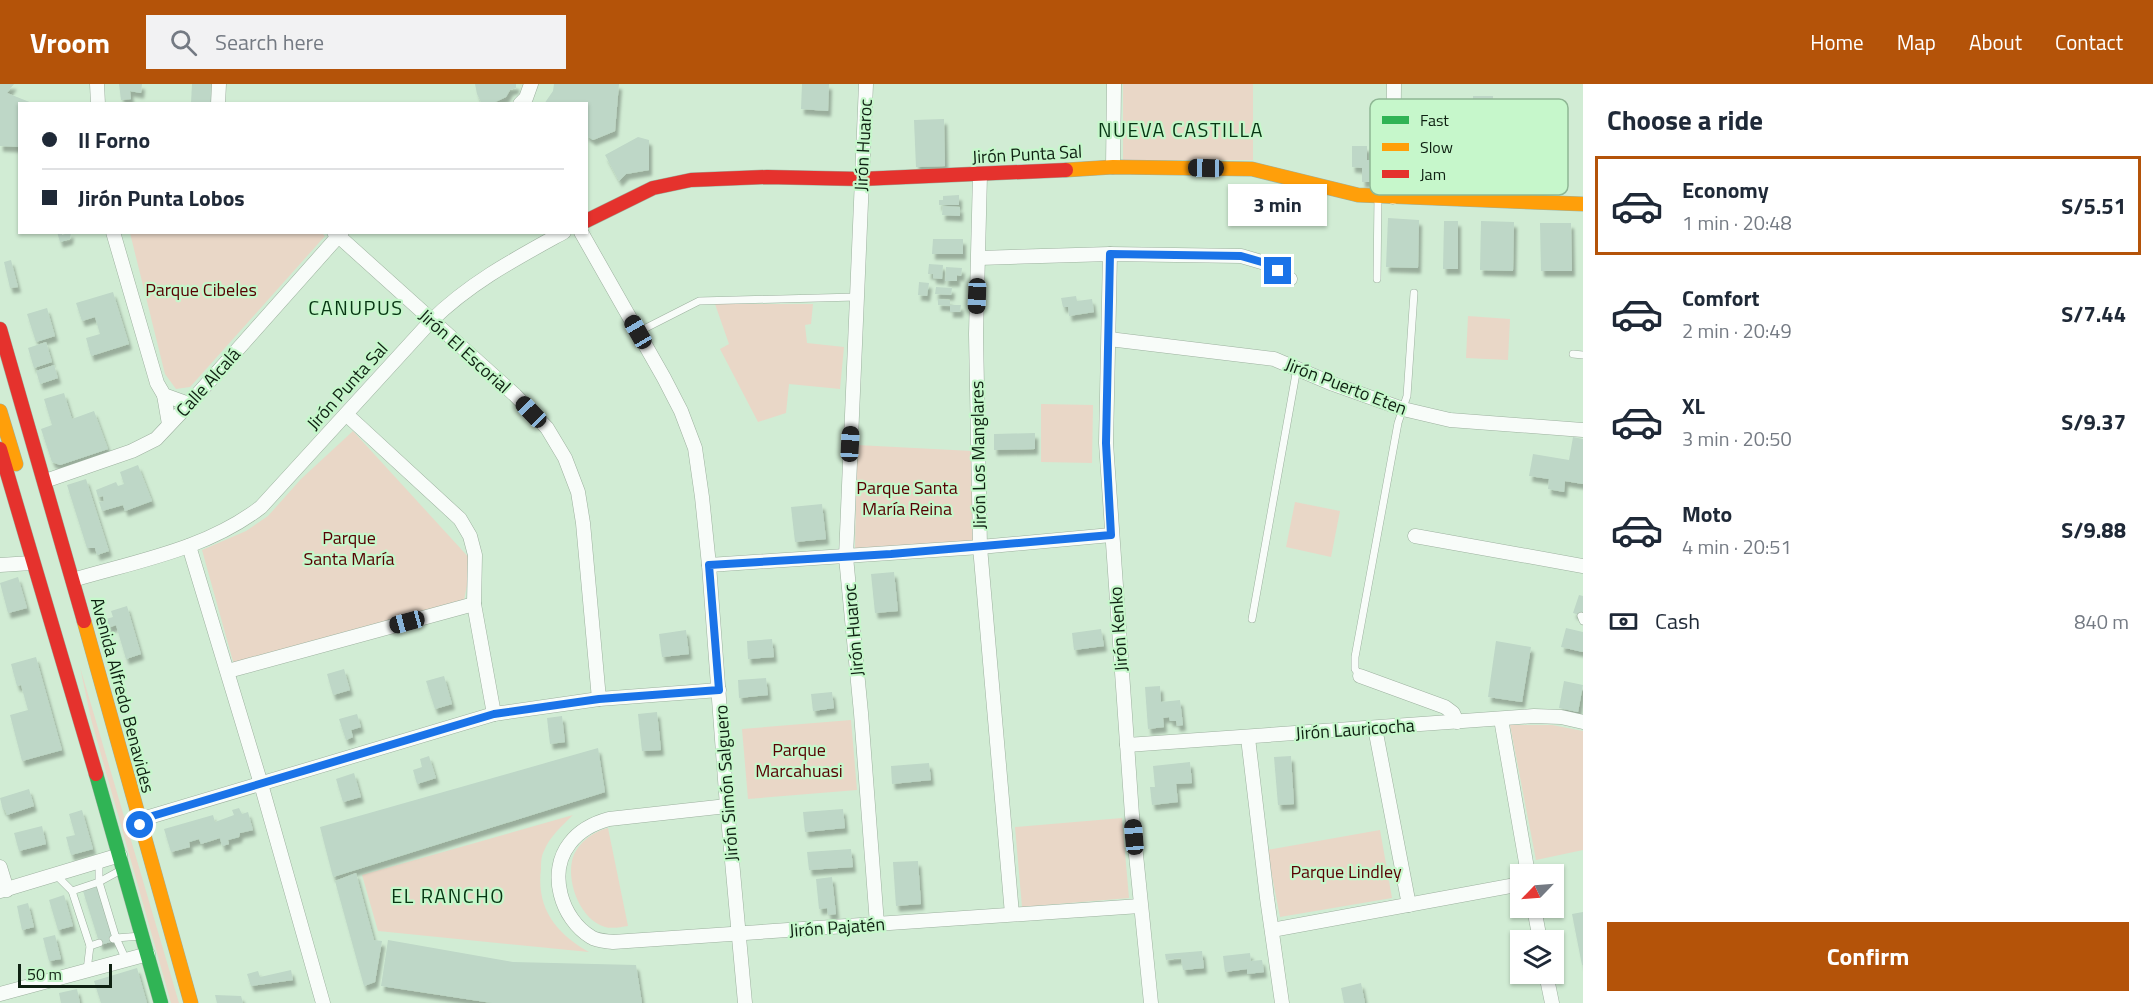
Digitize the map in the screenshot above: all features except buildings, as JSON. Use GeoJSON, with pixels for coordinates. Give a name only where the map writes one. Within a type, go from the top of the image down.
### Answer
{"type":"FeatureCollection","features":[{"type":"Feature","properties":{"kind":"main road","name":"Jirón Punta Sal"},"geometry":{"type":"LineString","coordinates":[[588,219],[653,188],[691,180],[980,175],[1113,167],[1252,169],[1358,195],[1583,204]]}},
{"type":"Feature","properties":{"kind":"main road","name":"Avenida Alfredo Benavides"},"geometry":{"type":"LineString","coordinates":[[0,329],[45,481],[191,1003]]}},
{"type":"Feature","properties":{"kind":"main road","name":"Avenida Alfredo Benavides"},"geometry":{"type":"LineString","coordinates":[[0,370],[50,538],[71,574]]}},
{"type":"Feature","properties":{"kind":"main road"},"geometry":{"type":"LineString","coordinates":[[0,411],[50,579],[52,627]]}},
{"type":"Feature","properties":{"kind":"main road"},"geometry":{"type":"LineString","coordinates":[[0,449],[31,562],[120,855],[161,1003]]}},
{"type":"Feature","properties":{"kind":"street"},"geometry":{"type":"LineString","coordinates":[[97,84],[98,102]]}},
{"type":"Feature","properties":{"kind":"street"},"geometry":{"type":"LineString","coordinates":[[218,102],[219,84]]}},
{"type":"Feature","properties":{"kind":"street"},"geometry":{"type":"LineString","coordinates":[[522,102],[531,84]]}},
{"type":"Feature","properties":{"kind":"street","name":"Jirón Huaroc"},"geometry":{"type":"LineString","coordinates":[[866,84],[846,557],[861,713],[876,924]]}},
{"type":"Feature","properties":{"kind":"street"},"geometry":{"type":"LineString","coordinates":[[1113,167],[1114,84]]}},
{"type":"Feature","properties":{"kind":"street"},"geometry":{"type":"LineString","coordinates":[[1394,84],[1394,99]]}},
{"type":"Feature","properties":{"kind":"street","name":"Jirón Los Manglares"},"geometry":{"type":"LineString","coordinates":[[980,175],[976,334],[980,547],[1012,915]]}},
{"type":"Feature","properties":{"kind":"street"},"geometry":{"type":"LineString","coordinates":[[114,234],[157,383],[164,395],[170,424]]}},
{"type":"Feature","properties":{"kind":"street","name":"Jirón El Escorial"},"geometry":{"type":"LineString","coordinates":[[338,234],[515,396],[547,428],[565,458],[578,492],[583,522],[599,699]]}},
{"type":"Feature","properties":{"kind":"street","name":"Calle Alcalá"},"geometry":{"type":"LineString","coordinates":[[45,481],[132,451],[156,439],[338,234]]}},
{"type":"Feature","properties":{"kind":"street","name":"Jirón Punta Sal"},"geometry":{"type":"LineString","coordinates":[[71,574],[189,546],[220,534],[244,520],[261,507],[431,321],[455,298],[485,277],[560,234]]}},
{"type":"Feature","properties":{"kind":"street","name":"Jirón Simón Salguero"},"geometry":{"type":"LineString","coordinates":[[581,234],[681,411],[695,448],[709,565],[727,806],[745,1003]]}},
{"type":"Feature","properties":{"kind":"street"},"geometry":{"type":"LineString","coordinates":[[979,258],[1110,254],[1241,256],[1265,263],[1290,279]]}},
{"type":"Feature","properties":{"kind":"street","name":"Jirón Kenko"},"geometry":{"type":"LineString","coordinates":[[1110,254],[1106,443],[1111,535],[1140,906],[1151,1003]]}},
{"type":"Feature","properties":{"kind":"street","name":"Jirón Puerto Eten"},"geometry":{"type":"LineString","coordinates":[[1109,339],[1274,359],[1333,384],[1402,409],[1450,420],[1583,430]]}},
{"type":"Feature","properties":{"kind":"street"},"geometry":{"type":"LineString","coordinates":[[164,395],[189,404]]}},
{"type":"Feature","properties":{"kind":"street"},"geometry":{"type":"LineString","coordinates":[[347,415],[460,519],[470,536],[475,555],[474,604],[494,714]]}},
{"type":"Feature","properties":{"kind":"street"},"geometry":{"type":"LineString","coordinates":[[709,565],[980,547],[1111,535]]}},
{"type":"Feature","properties":{"kind":"street"},"geometry":{"type":"LineString","coordinates":[[1415,536],[1583,566]]}},
{"type":"Feature","properties":{"kind":"street"},"geometry":{"type":"LineString","coordinates":[[189,546],[228,671],[323,1003]]}},
{"type":"Feature","properties":{"kind":"street"},"geometry":{"type":"LineString","coordinates":[[0,565],[31,562]]}},
{"type":"Feature","properties":{"kind":"street"},"geometry":{"type":"LineString","coordinates":[[228,671],[474,604]]}},
{"type":"Feature","properties":{"kind":"street"},"geometry":{"type":"LineString","coordinates":[[1360,676],[1445,707],[1453,712],[1457,722]]}},
{"type":"Feature","properties":{"kind":"street"},"geometry":{"type":"LineString","coordinates":[[139,820],[494,714],[599,699],[719,690]]}},
{"type":"Feature","properties":{"kind":"street","name":"Jirón Lauricocha"},"geometry":{"type":"LineString","coordinates":[[1127,745],[1548,716],[1583,722]]}},
{"type":"Feature","properties":{"kind":"street"},"geometry":{"type":"LineString","coordinates":[[1501,719],[1526,864]]}},
{"type":"Feature","properties":{"kind":"street"},"geometry":{"type":"LineString","coordinates":[[1375,728],[1409,905]]}},
{"type":"Feature","properties":{"kind":"street"},"geometry":{"type":"LineString","coordinates":[[1248,738],[1282,1003]]}},
{"type":"Feature","properties":{"kind":"street","name":"Jirón Pajatén"},"geometry":{"type":"LineString","coordinates":[[727,806],[609,819],[596,823],[578,834],[568,844],[561,859],[558,876],[566,912],[578,928],[593,939],[614,942],[1140,906]]}},
{"type":"Feature","properties":{"kind":"street"},"geometry":{"type":"LineString","coordinates":[[0,867],[3,890],[120,855]]}},
{"type":"Feature","properties":{"kind":"street"},"geometry":{"type":"LineString","coordinates":[[1272,930],[1510,886]]}},
{"type":"Feature","properties":{"kind":"street"},"geometry":{"type":"LineString","coordinates":[[0,994],[148,954]]}},
{"type":"Feature","properties":{"kind":"street"},"geometry":{"type":"LineString","coordinates":[[1548,984],[1551,1003]]}},
{"type":"Feature","properties":{"kind":"lane"},"geometry":{"type":"LineString","coordinates":[[1377,279],[1378,196]]}},
{"type":"Feature","properties":{"kind":"lane"},"geometry":{"type":"LineString","coordinates":[[1360,676],[1355,669],[1355,657],[1398,423],[1407,396],[1414,293]]}},
{"type":"Feature","properties":{"kind":"lane"},"geometry":{"type":"LineString","coordinates":[[638,332],[699,301],[856,297]]}},
{"type":"Feature","properties":{"kind":"lane"},"geometry":{"type":"LineString","coordinates":[[1574,354],[1583,355]]}},
{"type":"Feature","properties":{"kind":"lane"},"geometry":{"type":"LineString","coordinates":[[1252,619],[1297,368]]}},
{"type":"Feature","properties":{"kind":"lane"},"geometry":{"type":"LineString","coordinates":[[99,862],[99,882],[114,939],[126,960]]}},
{"type":"Feature","properties":{"kind":"lane"},"geometry":{"type":"LineString","coordinates":[[72,891],[99,882],[124,869]]}},
{"type":"Feature","properties":{"kind":"lane"},"geometry":{"type":"LineString","coordinates":[[56,875],[72,891],[90,946],[87,970]]}},
{"type":"Feature","properties":{"kind":"lane"},"geometry":{"type":"LineString","coordinates":[[114,939],[143,936]]}},
{"type":"Feature","properties":{"kind":"lane"},"geometry":{"type":"LineString","coordinates":[[90,946],[99,943]]}},
{"type":"Feature","properties":{"kind":"green space"},"geometry":{"type":"Polygon","coordinates":[[[1123,84],[1253,84],[1253,160],[1123,160],[1123,84]]]}},
{"type":"Feature","properties":{"kind":"green space","name":"Parque Cibeles"},"geometry":{"type":"Polygon","coordinates":[[[130,234],[323,234],[325,236],[190,387],[176,389],[165,374],[130,234]]]}},
{"type":"Feature","properties":{"kind":"green space"},"geometry":{"type":"Polygon","coordinates":[[[715,304],[813,304],[811,324],[805,325],[807,343],[844,347],[840,389],[789,384],[786,413],[758,422],[720,349],[729,344],[715,304]]]}},
{"type":"Feature","properties":{"kind":"green space"},"geometry":{"type":"Polygon","coordinates":[[[1468,316],[1510,319],[1508,360],[1466,358],[1468,316]]]}},
{"type":"Feature","properties":{"kind":"green space"},"geometry":{"type":"Polygon","coordinates":[[[1041,404],[1093,405],[1092,463],[1041,462],[1041,404]]]}},
{"type":"Feature","properties":{"kind":"green space","name":"Parque Santa María"},"geometry":{"type":"Polygon","coordinates":[[[353,431],[472,561],[464,600],[234,665],[202,550],[246,531],[268,516],[301,479],[353,431]]]}},
{"type":"Feature","properties":{"kind":"green space","name":"Parque Santa María Reina"},"geometry":{"type":"Polygon","coordinates":[[[857,445],[972,451],[976,543],[855,551],[857,445]]]}},
{"type":"Feature","properties":{"kind":"green space"},"geometry":{"type":"Polygon","coordinates":[[[1295,502],[1340,511],[1331,557],[1286,547],[1295,502]]]}},
{"type":"Feature","properties":{"kind":"green space"},"geometry":{"type":"Polygon","coordinates":[[[80,667],[179,1003],[171,1003],[91,719],[80,667]]]}},
{"type":"Feature","properties":{"kind":"green space","name":"Parque Marcahuasi"},"geometry":{"type":"Polygon","coordinates":[[[851,720],[857,790],[748,799],[742,729],[851,720]]]}},
{"type":"Feature","properties":{"kind":"green space"},"geometry":{"type":"Polygon","coordinates":[[[1510,725],[1552,725],[1583,731],[1583,850],[1536,860],[1510,725]]]}},
{"type":"Feature","properties":{"kind":"green space"},"geometry":{"type":"Polygon","coordinates":[[[573,815],[557,832],[543,853],[540,883],[542,896],[551,919],[567,937],[589,952],[378,931],[362,875],[573,815]]]}},
{"type":"Feature","properties":{"kind":"green space"},"geometry":{"type":"Polygon","coordinates":[[[1122,818],[1129,898],[1022,907],[1015,827],[1122,818]]]}},
{"type":"Feature","properties":{"kind":"green space"},"geometry":{"type":"Polygon","coordinates":[[[608,828],[628,926],[617,928],[605,927],[589,917],[574,890],[571,870],[574,855],[581,844],[596,832],[608,828]]]}},
{"type":"Feature","properties":{"kind":"green space","name":"Parque Lindley"},"geometry":{"type":"Polygon","coordinates":[[[1380,830],[1392,898],[1280,917],[1267,850],[1380,830]]]}},
{"type":"Feature","properties":{"kind":"traffic: fast"},"geometry":{"type":"LineString","coordinates":[[96,774],[161,1003]]}},
{"type":"Feature","properties":{"kind":"traffic: slow"},"geometry":{"type":"LineString","coordinates":[[1066,170],[1113,167],[1252,169],[1358,195],[1583,204]]}},
{"type":"Feature","properties":{"kind":"traffic: slow"},"geometry":{"type":"LineString","coordinates":[[0,411],[16,464]]}},
{"type":"Feature","properties":{"kind":"traffic: slow"},"geometry":{"type":"LineString","coordinates":[[84,621],[191,1003]]}},
{"type":"Feature","properties":{"kind":"traffic: jam"},"geometry":{"type":"LineString","coordinates":[[588,220],[653,188],[691,180],[767,177],[861,179],[1066,170]]}},
{"type":"Feature","properties":{"kind":"traffic: jam"},"geometry":{"type":"LineString","coordinates":[[0,329],[84,621]]}},
{"type":"Feature","properties":{"kind":"traffic: jam"},"geometry":{"type":"LineString","coordinates":[[0,449],[96,774]]}},
{"type":"Feature","properties":{"kind":"district","name":"NUEVA CASTILLA"},"geometry":{"type":"Point","coordinates":[1181,129]}},
{"type":"Feature","properties":{"kind":"district","name":"CANUPUS"},"geometry":{"type":"Point","coordinates":[356,307]}},
{"type":"Feature","properties":{"kind":"district","name":"EL RANCHO"},"geometry":{"type":"Point","coordinates":[448,895]}},
{"type":"Feature","properties":{"kind":"route"},"geometry":{"type":"LineString","coordinates":[[140,825],[139,820],[494,714],[599,699],[719,690],[709,565],[891,554],[1111,535],[1106,443],[1110,254],[1241,256],[1265,263],[1278,271]]}}]}
